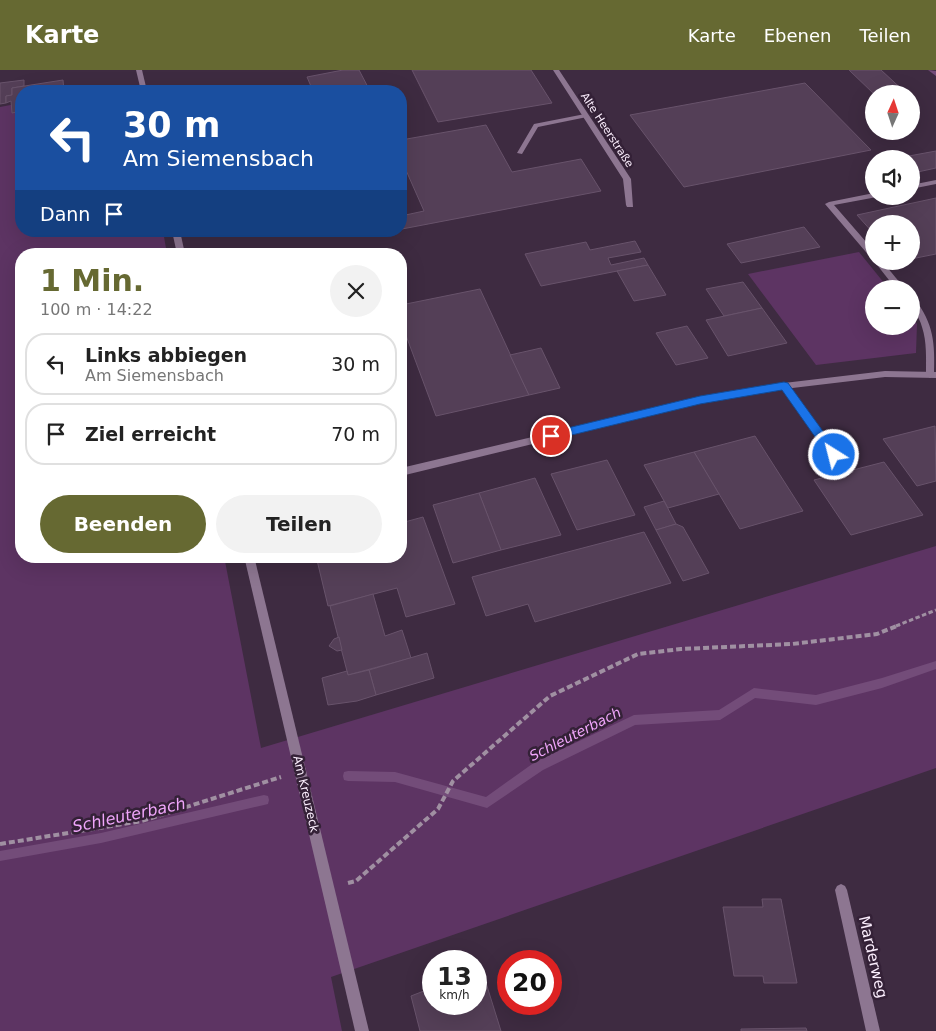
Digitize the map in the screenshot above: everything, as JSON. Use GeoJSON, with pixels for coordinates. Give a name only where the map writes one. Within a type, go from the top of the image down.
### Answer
{"type":"FeatureCollection","features":[{"type":"Feature","properties":{"kind":"street"},"geometry":{"type":"LineString","coordinates":[[139,70],[143,85]]}},
{"type":"Feature","properties":{"kind":"street","name":"Alte Heerstraße"},"geometry":{"type":"LineString","coordinates":[[556,70],[627,179],[630,205]]}},
{"type":"Feature","properties":{"kind":"street"},"geometry":{"type":"LineString","coordinates":[[520,153],[536,124],[586,116]]}},
{"type":"Feature","properties":{"kind":"street"},"geometry":{"type":"LineString","coordinates":[[920,186],[936,182]]}},
{"type":"Feature","properties":{"kind":"street"},"geometry":{"type":"LineString","coordinates":[[865,197],[829,204],[865,246]]}},
{"type":"Feature","properties":{"kind":"street"},"geometry":{"type":"LineString","coordinates":[[885,270],[894,280]]}},
{"type":"Feature","properties":{"kind":"street"},"geometry":{"type":"LineString","coordinates":[[407,471],[700,400],[784,386],[885,374],[933,375],[928,327],[920,314]]}},
{"type":"Feature","properties":{"kind":"street"},"geometry":{"type":"LineString","coordinates":[[784,386],[834,455]]}},
{"type":"Feature","properties":{"kind":"street","name":"Am Kreuzeck"},"geometry":{"type":"LineString","coordinates":[[251,563],[362,1031]]}},
{"type":"Feature","properties":{"kind":"street","name":"Marderweg"},"geometry":{"type":"LineString","coordinates":[[841,890],[873,1031]]}},
{"type":"Feature","properties":{"kind":"path"},"geometry":{"type":"LineString","coordinates":[[328,887],[356,881],[438,809],[453,781],[550,696],[638,654],[681,649],[792,644],[876,634],[936,610]]}},
{"type":"Feature","properties":{"kind":"path"},"geometry":{"type":"LineString","coordinates":[[0,844],[142,821],[301,771]]}},
{"type":"Feature","properties":{"kind":"shaded area"},"geometry":{"type":"Polygon","coordinates":[[[15,104],[15,237],[164,237],[166,248],[15,248],[15,563],[225,563],[261,748],[936,546],[936,768],[331,977],[342,1031],[0,1031],[0,107],[15,104]]]}},
{"type":"Feature","properties":{"kind":"shaded area"},"geometry":{"type":"Polygon","coordinates":[[[859,252],[865,259],[865,270],[874,270],[882,280],[865,280],[865,335],[917,335],[916,353],[816,365],[748,274],[859,252]]]}},
{"type":"Feature","properties":{"kind":"building"},"geometry":{"type":"Polygon","coordinates":[[[343,70],[359,70],[367,85],[310,85],[307,77],[343,70]]]}},
{"type":"Feature","properties":{"kind":"building"},"geometry":{"type":"Polygon","coordinates":[[[412,70],[531,70],[552,103],[438,122],[412,70]]]}},
{"type":"Feature","properties":{"kind":"building"},"geometry":{"type":"Polygon","coordinates":[[[849,70],[881,70],[897,85],[865,85],[849,70]]]}},
{"type":"Feature","properties":{"kind":"building"},"geometry":{"type":"Polygon","coordinates":[[[24,80],[24,85],[15,85],[15,88],[12,88],[12,95],[6,96],[6,103],[0,104],[0,83],[24,80]]]}},
{"type":"Feature","properties":{"kind":"building"},"geometry":{"type":"Polygon","coordinates":[[[63,80],[63,85],[31,85],[63,80]]]}},
{"type":"Feature","properties":{"kind":"building"},"geometry":{"type":"Polygon","coordinates":[[[805,83],[871,150],[684,187],[630,115],[805,83]]]}},
{"type":"Feature","properties":{"kind":"building"},"geometry":{"type":"Polygon","coordinates":[[[12,88],[15,88],[15,112],[12,113],[11,101],[6,103],[6,96],[12,95],[12,88]]]}},
{"type":"Feature","properties":{"kind":"building"},"geometry":{"type":"Polygon","coordinates":[[[486,125],[512,172],[581,159],[601,191],[407,228],[407,215],[424,211],[407,173],[407,139],[486,125]]]}},
{"type":"Feature","properties":{"kind":"building"},"geometry":{"type":"Polygon","coordinates":[[[936,151],[936,168],[920,171],[920,154],[936,151]]]}},
{"type":"Feature","properties":{"kind":"building"},"geometry":{"type":"Polygon","coordinates":[[[936,198],[936,254],[920,257],[920,215],[865,215],[865,224],[857,215],[903,205],[920,205],[920,201],[936,198]]]}},
{"type":"Feature","properties":{"kind":"building"},"geometry":{"type":"Polygon","coordinates":[[[804,227],[820,247],[741,263],[727,244],[804,227]]]}},
{"type":"Feature","properties":{"kind":"building"},"geometry":{"type":"Polygon","coordinates":[[[635,241],[641,252],[608,258],[611,265],[644,258],[648,265],[541,286],[525,254],[586,242],[590,250],[635,241]]]}},
{"type":"Feature","properties":{"kind":"building"},"geometry":{"type":"Polygon","coordinates":[[[648,265],[666,295],[634,301],[617,271],[648,265]]]}},
{"type":"Feature","properties":{"kind":"building"},"geometry":{"type":"Polygon","coordinates":[[[743,282],[762,308],[724,316],[706,289],[743,282]]]}},
{"type":"Feature","properties":{"kind":"building"},"geometry":{"type":"Polygon","coordinates":[[[480,289],[529,395],[436,416],[407,338],[407,304],[480,289]]]}},
{"type":"Feature","properties":{"kind":"building"},"geometry":{"type":"Polygon","coordinates":[[[762,308],[787,343],[728,356],[706,320],[762,308]]]}},
{"type":"Feature","properties":{"kind":"building"},"geometry":{"type":"Polygon","coordinates":[[[687,326],[708,358],[676,365],[656,333],[687,326]]]}},
{"type":"Feature","properties":{"kind":"building"},"geometry":{"type":"Polygon","coordinates":[[[541,348],[560,388],[529,395],[510,355],[541,348]]]}},
{"type":"Feature","properties":{"kind":"building"},"geometry":{"type":"Polygon","coordinates":[[[935,426],[936,481],[917,486],[883,439],[935,426]]]}},
{"type":"Feature","properties":{"kind":"building"},"geometry":{"type":"Polygon","coordinates":[[[755,436],[803,511],[740,529],[694,452],[755,436]]]}},
{"type":"Feature","properties":{"kind":"building"},"geometry":{"type":"Polygon","coordinates":[[[694,452],[719,494],[668,508],[644,465],[694,452]]]}},
{"type":"Feature","properties":{"kind":"building"},"geometry":{"type":"Polygon","coordinates":[[[607,460],[635,515],[577,530],[551,474],[607,460]]]}},
{"type":"Feature","properties":{"kind":"building"},"geometry":{"type":"Polygon","coordinates":[[[884,462],[923,515],[851,535],[814,480],[884,462]]]}},
{"type":"Feature","properties":{"kind":"building"},"geometry":{"type":"Polygon","coordinates":[[[535,478],[561,535],[501,550],[479,493],[535,478]]]}},
{"type":"Feature","properties":{"kind":"building"},"geometry":{"type":"Polygon","coordinates":[[[479,493],[501,550],[453,563],[433,505],[479,493]]]}},
{"type":"Feature","properties":{"kind":"building"},"geometry":{"type":"Polygon","coordinates":[[[664,501],[676,524],[656,530],[644,507],[664,501]]]}},
{"type":"Feature","properties":{"kind":"building"},"geometry":{"type":"Polygon","coordinates":[[[423,517],[455,604],[406,617],[397,588],[328,606],[318,563],[407,563],[407,521],[423,517]]]}},
{"type":"Feature","properties":{"kind":"building"},"geometry":{"type":"Polygon","coordinates":[[[676,524],[683,527],[709,573],[683,581],[656,530],[676,524]]]}},
{"type":"Feature","properties":{"kind":"building"},"geometry":{"type":"Polygon","coordinates":[[[644,532],[671,583],[535,622],[528,604],[486,616],[472,577],[644,532]]]}},
{"type":"Feature","properties":{"kind":"building"},"geometry":{"type":"Polygon","coordinates":[[[373,594],[385,636],[402,630],[411,658],[348,675],[330,606],[373,594]]]}},
{"type":"Feature","properties":{"kind":"building"},"geometry":{"type":"Polygon","coordinates":[[[339,637],[342,650],[337,651],[329,646],[334,639],[339,637]]]}},
{"type":"Feature","properties":{"kind":"building"},"geometry":{"type":"Polygon","coordinates":[[[427,653],[434,678],[376,695],[369,670],[427,653]]]}},
{"type":"Feature","properties":{"kind":"building"},"geometry":{"type":"Polygon","coordinates":[[[369,670],[376,695],[357,701],[328,705],[322,678],[347,671],[348,675],[369,670]]]}},
{"type":"Feature","properties":{"kind":"building"},"geometry":{"type":"Polygon","coordinates":[[[762,899],[781,899],[797,983],[764,983],[763,976],[734,976],[723,907],[763,907],[762,899]]]}},
{"type":"Feature","properties":{"kind":"building"},"geometry":{"type":"Polygon","coordinates":[[[487,986],[501,1031],[420,1031],[411,996],[422,992],[422,1015],[487,1015],[487,986]]]}},
{"type":"Feature","properties":{"kind":"building"},"geometry":{"type":"Polygon","coordinates":[[[806,1028],[807,1031],[741,1031],[741,1029],[806,1028]]]}},
{"type":"Feature","properties":{"kind":"waterway"},"geometry":{"type":"LineString","coordinates":[[931,70],[936,74]]}},
{"type":"Feature","properties":{"kind":"waterway","name":"Schleuterbach"},"geometry":{"type":"LineString","coordinates":[[348,776],[395,777],[487,803],[539,766],[634,720],[720,715],[754,693],[816,700],[882,683],[936,665]]}},
{"type":"Feature","properties":{"kind":"waterway","name":"Schleuterbach"},"geometry":{"type":"LineString","coordinates":[[0,856],[101,838],[264,800]]}},
{"type":"Feature","properties":{"kind":"route"},"geometry":{"type":"LineString","coordinates":[[551,436],[700,400],[784,386],[834,455]]}}]}
